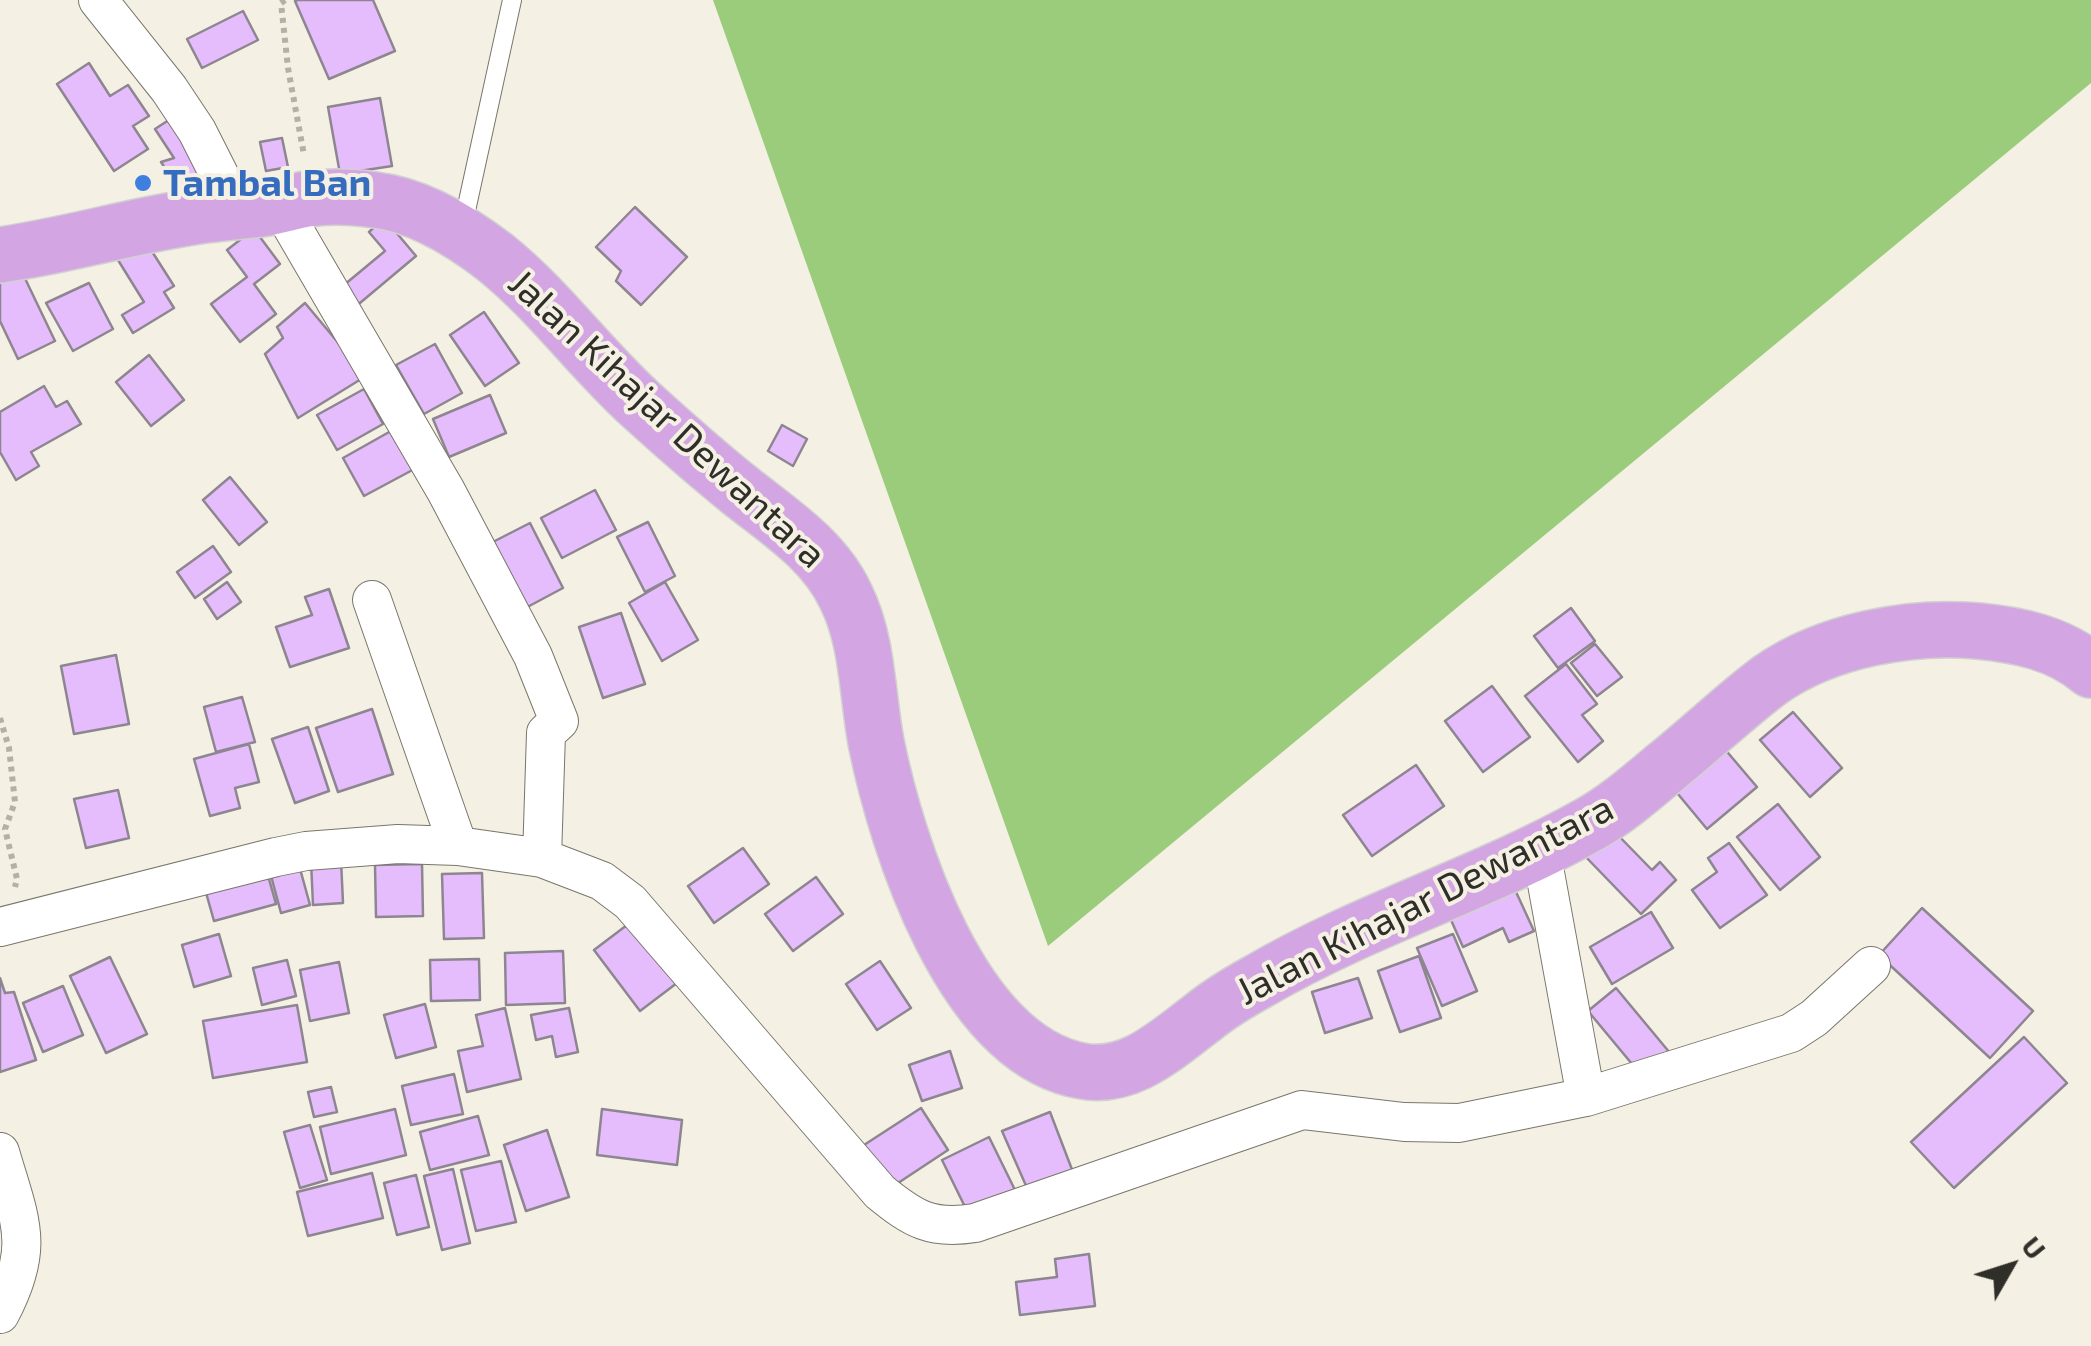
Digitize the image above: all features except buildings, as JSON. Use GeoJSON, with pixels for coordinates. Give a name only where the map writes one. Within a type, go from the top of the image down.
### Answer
{"type":"FeatureCollection","features":[{"type":"Feature","properties":{"kind":"main road","name":"Jalan Kihajar Dewantara"},"geometry":{"type":"LineString","coordinates":[[0,255],[186,218],[276,206],[378,200],[418,210],[461,234],[525,284],[639,403],[801,539],[844,591],[857,623],[876,740],[894,819],[926,905],[950,952],[1012,1038],[1046,1060],[1088,1073],[1121,1069],[1152,1056],[1239,992],[1316,950],[1541,851],[1600,819],[1773,678],[1810,656],[1900,635],[1958,630],[2038,641],[2074,656],[2091,670]]}},
{"type":"Feature","properties":{"kind":"street"},"geometry":{"type":"LineString","coordinates":[[98,0],[170,89],[198,131],[276,206],[446,491],[542,674],[560,721],[546,735],[542,858]]}},
{"type":"Feature","properties":{"kind":"street"},"geometry":{"type":"LineString","coordinates":[[372,600],[458,846]]}},
{"type":"Feature","properties":{"kind":"street"},"geometry":{"type":"LineString","coordinates":[[2,927],[306,852],[398,844],[458,846],[542,858],[602,881],[630,902],[880,1192],[926,1223],[952,1227],[975,1223],[1302,1110],[1459,1124],[1586,1097],[1791,1032],[1814,1018],[1870,966]]}},
{"type":"Feature","properties":{"kind":"street"},"geometry":{"type":"LineString","coordinates":[[1541,851],[1586,1097]]}},
{"type":"Feature","properties":{"kind":"street"},"geometry":{"type":"LineString","coordinates":[[0,1152],[24,1236],[22,1262],[0,1314]]}},
{"type":"Feature","properties":{"kind":"lane"},"geometry":{"type":"LineString","coordinates":[[461,234],[512,0]]}},
{"type":"Feature","properties":{"kind":"path"},"geometry":{"type":"LineString","coordinates":[[276,206],[288,68],[281,3],[286,0]]}},
{"type":"Feature","properties":{"kind":"path"},"geometry":{"type":"LineString","coordinates":[[0,718],[9,748],[15,802],[5,830],[17,879],[2,927]]}},
{"type":"Feature","properties":{"kind":"green space"},"geometry":{"type":"Polygon","coordinates":[[[713,0],[2091,0],[2091,83],[1048,946],[713,0]]]}},
{"type":"Feature","properties":{"kind":"place","name":"Tambal Ban"},"geometry":{"type":"Point","coordinates":[143,183]}}]}
